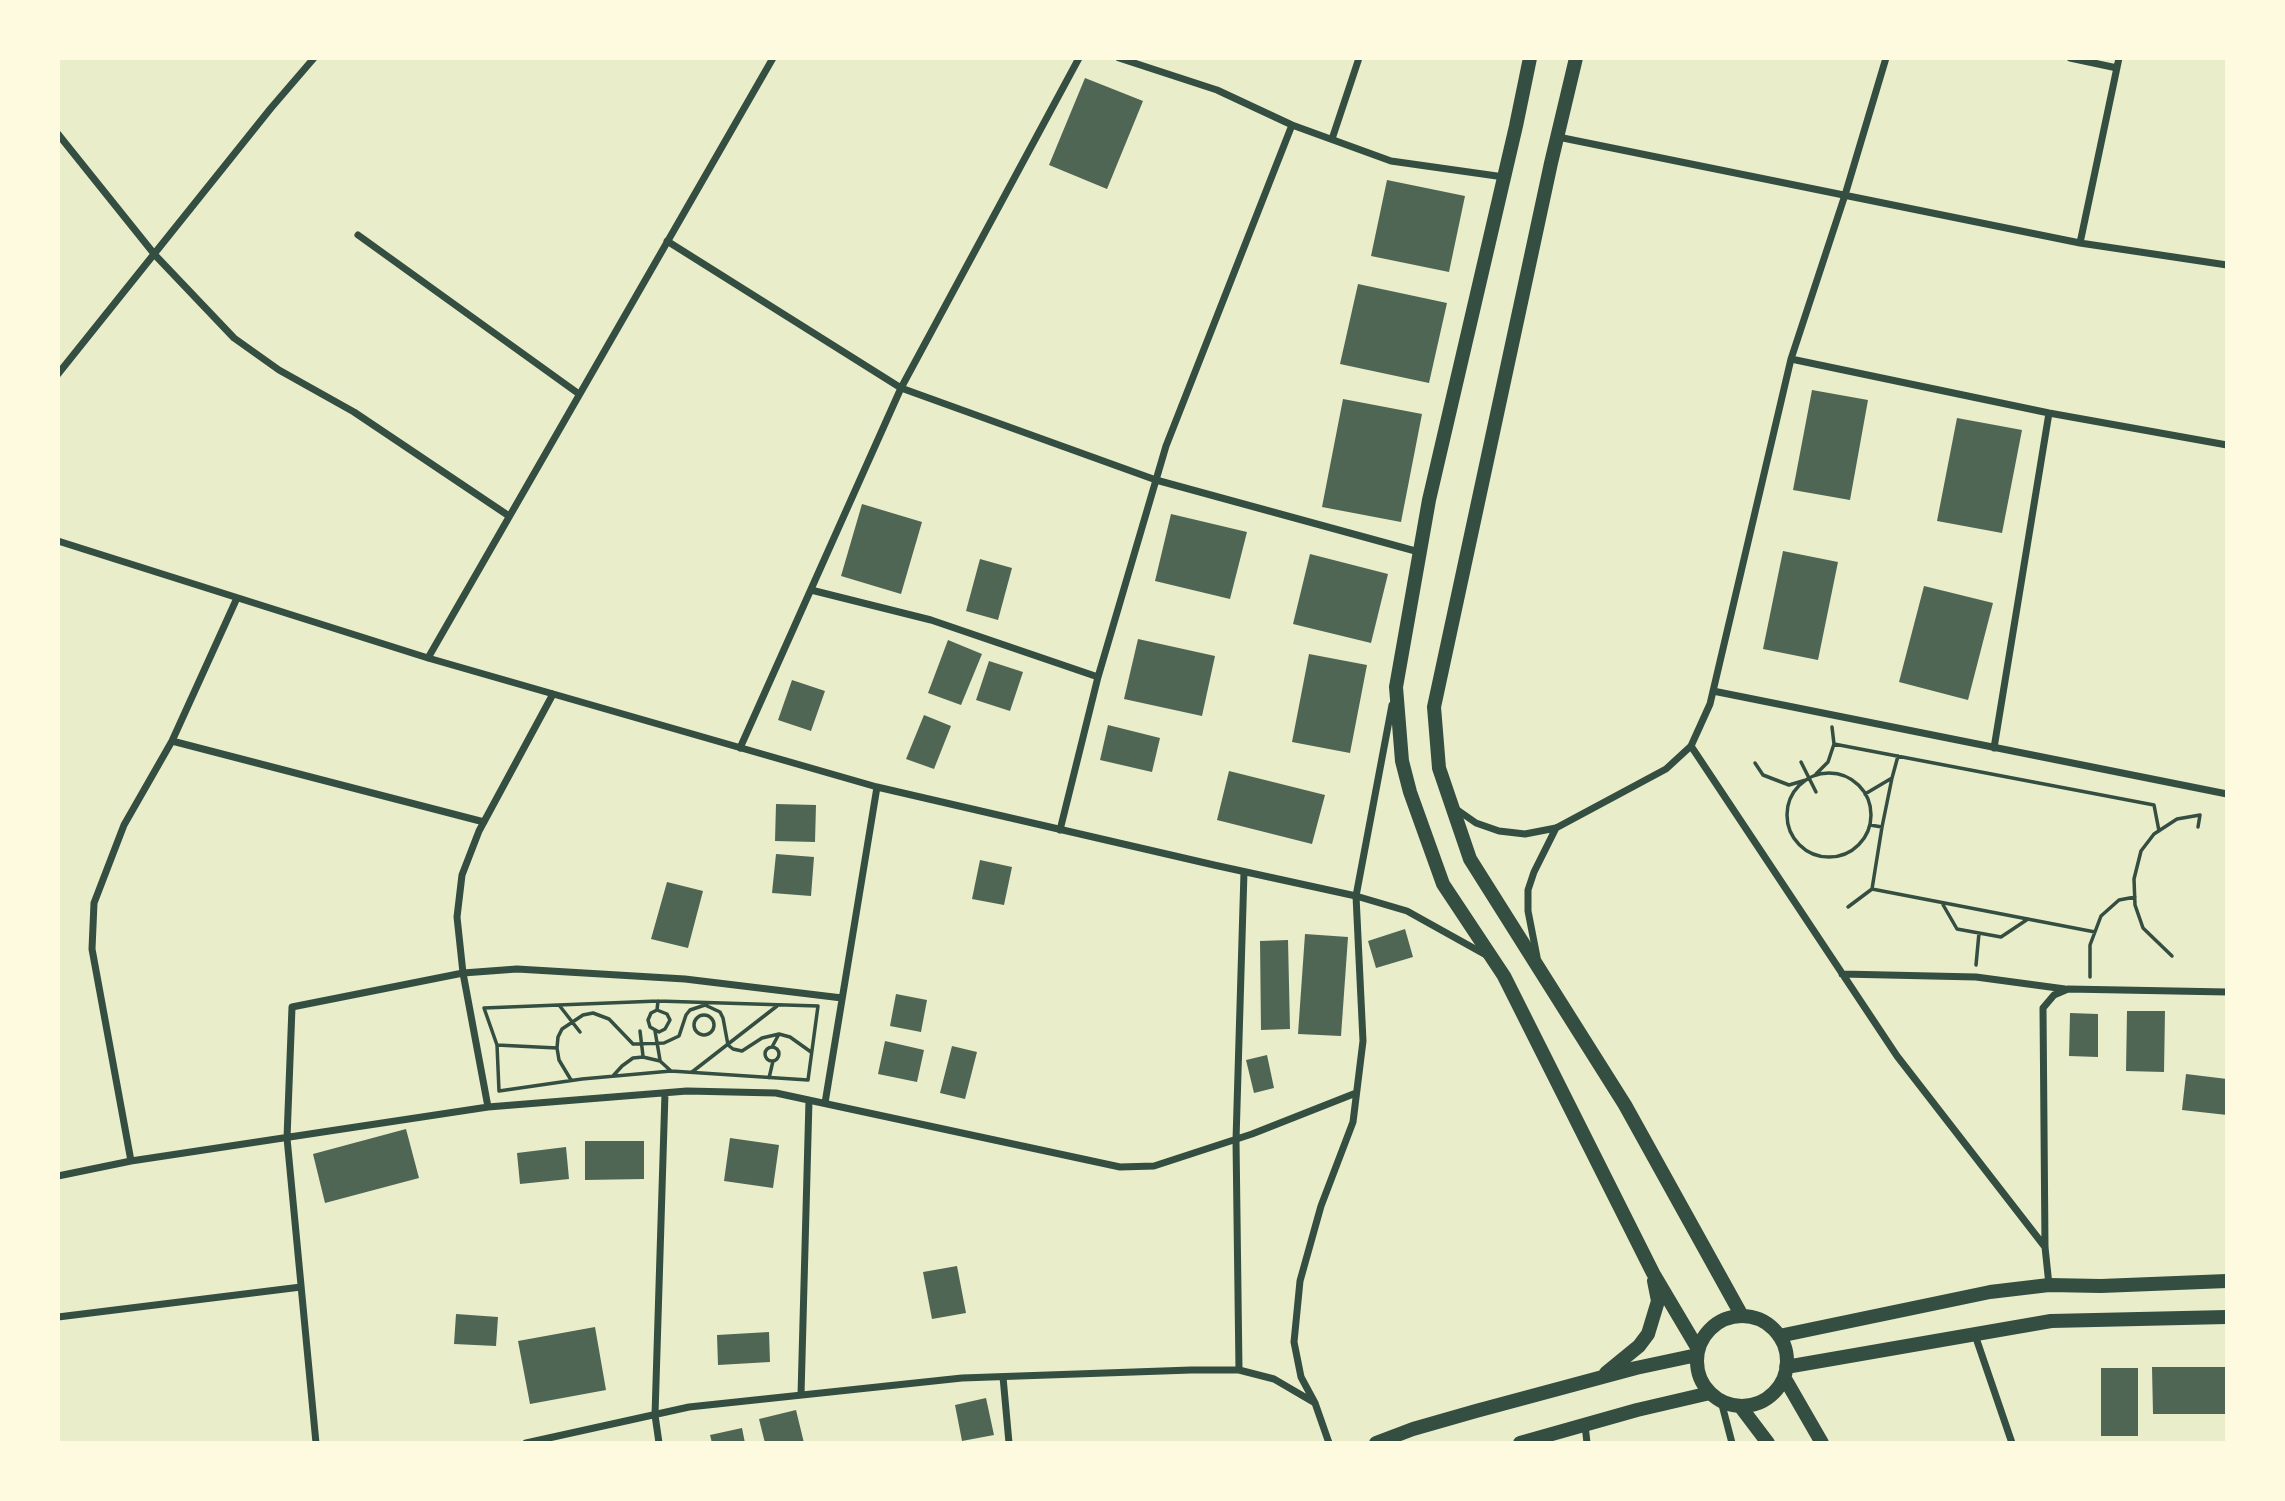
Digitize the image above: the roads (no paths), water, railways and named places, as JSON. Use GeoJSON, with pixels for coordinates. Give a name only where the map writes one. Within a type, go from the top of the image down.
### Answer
{"type":"FeatureCollection","features":[{"type":"Feature","properties":{"kind":"main road"},"geometry":{"type":"LineString","coordinates":[[1530,58],[1419,552],[1395,687],[1402,761],[1410,792],[1443,884],[1511,988],[1653,1273],[1698,1352]]}},
{"type":"Feature","properties":{"kind":"main road"},"geometry":{"type":"LineString","coordinates":[[1576,58],[1434,707],[1439,768],[1470,859],[1625,1105],[1742,1316]]}},
{"type":"Feature","properties":{"kind":"main road"},"geometry":{"type":"LineString","coordinates":[[1600,1378],[1639,1346],[1648,1334],[1658,1301],[1653,1273]]}},
{"type":"Feature","properties":{"kind":"main road"},"geometry":{"type":"LineString","coordinates":[[1779,1336],[1990,1292],[2049,1285],[2101,1286],[2227,1281]]}},
{"type":"Feature","properties":{"kind":"main road"},"geometry":{"type":"LineString","coordinates":[[1742,1316],[1762,1320],[1779,1336],[1786,1350],[1785,1372],[1778,1388],[1756,1404],[1740,1406],[1716,1397],[1699,1377],[1698,1352],[1706,1334],[1723,1320],[1742,1316]]}},
{"type":"Feature","properties":{"kind":"main road"},"geometry":{"type":"LineString","coordinates":[[1785,1372],[2051,1321],[2227,1317]]}},
{"type":"Feature","properties":{"kind":"main road"},"geometry":{"type":"LineString","coordinates":[[1376,1443],[1413,1429],[1698,1352]]}},
{"type":"Feature","properties":{"kind":"main road"},"geometry":{"type":"LineString","coordinates":[[1785,1372],[1822,1443]]}},
{"type":"Feature","properties":{"kind":"main road"},"geometry":{"type":"LineString","coordinates":[[1520,1443],[1585,1425],[1716,1397]]}},
{"type":"Feature","properties":{"kind":"main road"},"geometry":{"type":"LineString","coordinates":[[1740,1406],[1768,1443]]}},
{"type":"Feature","properties":{"kind":"street"},"geometry":{"type":"LineString","coordinates":[[58,374],[314,58]]}},
{"type":"Feature","properties":{"kind":"street"},"geometry":{"type":"LineString","coordinates":[[428,658],[774,58]]}},
{"type":"Feature","properties":{"kind":"street"},"geometry":{"type":"LineString","coordinates":[[740,748],[901,388],[1079,58]]}},
{"type":"Feature","properties":{"kind":"street"},"geometry":{"type":"LineString","coordinates":[[1119,58],[1217,90],[1292,125],[1391,161],[1504,177]]}},
{"type":"Feature","properties":{"kind":"street"},"geometry":{"type":"LineString","coordinates":[[1145,66],[1148,58]]}},
{"type":"Feature","properties":{"kind":"street"},"geometry":{"type":"LineString","coordinates":[[1332,139],[1359,58]]}},
{"type":"Feature","properties":{"kind":"street"},"geometry":{"type":"LineString","coordinates":[[1452,807],[1476,823],[1499,831],[1525,834],[1556,828],[1666,769],[1692,747],[1710,704],[1791,359],[1845,195],[1886,58]]}},
{"type":"Feature","properties":{"kind":"street"},"geometry":{"type":"LineString","coordinates":[[2070,58],[2117,68]]}},
{"type":"Feature","properties":{"kind":"street"},"geometry":{"type":"LineString","coordinates":[[2080,243],[2119,58]]}},
{"type":"Feature","properties":{"kind":"street"},"geometry":{"type":"LineString","coordinates":[[1060,830],[1098,677],[1166,446],[1292,125]]}},
{"type":"Feature","properties":{"kind":"street"},"geometry":{"type":"LineString","coordinates":[[58,134],[155,255],[234,338],[279,370],[354,412],[509,516]]}},
{"type":"Feature","properties":{"kind":"street"},"geometry":{"type":"LineString","coordinates":[[1557,137],[2080,243],[2227,265]]}},
{"type":"Feature","properties":{"kind":"street"},"geometry":{"type":"LineString","coordinates":[[358,235],[579,394]]}},
{"type":"Feature","properties":{"kind":"street"},"geometry":{"type":"LineString","coordinates":[[667,241],[901,388],[1156,480],[1419,552]]}},
{"type":"Feature","properties":{"kind":"street"},"geometry":{"type":"LineString","coordinates":[[1791,359],[2049,413],[2227,445]]}},
{"type":"Feature","properties":{"kind":"street"},"geometry":{"type":"LineString","coordinates":[[1994,748],[2049,413]]}},
{"type":"Feature","properties":{"kind":"street"},"geometry":{"type":"LineString","coordinates":[[58,541],[428,658],[877,787],[1356,896],[1407,911],[1494,960]]}},
{"type":"Feature","properties":{"kind":"street"},"geometry":{"type":"LineString","coordinates":[[811,590],[931,620],[1098,677]]}},
{"type":"Feature","properties":{"kind":"street"},"geometry":{"type":"LineString","coordinates":[[131,1161],[92,948],[94,903],[124,825],[172,741],[237,598]]}},
{"type":"Feature","properties":{"kind":"street"},"geometry":{"type":"LineString","coordinates":[[1329,1443],[1315,1403],[1301,1377],[1294,1342],[1300,1281],[1321,1206],[1353,1122],[1363,1041],[1356,896],[1395,687]]}},
{"type":"Feature","properties":{"kind":"street"},"geometry":{"type":"LineString","coordinates":[[1713,691],[2227,794]]}},
{"type":"Feature","properties":{"kind":"street"},"geometry":{"type":"LineString","coordinates":[[488,1107],[463,973],[457,917],[462,875],[484,822],[553,694]]}},
{"type":"Feature","properties":{"kind":"street"},"geometry":{"type":"LineString","coordinates":[[172,741],[484,822]]}},
{"type":"Feature","properties":{"kind":"street"},"geometry":{"type":"LineString","coordinates":[[1692,747],[1896,1056],[2045,1247]]}},
{"type":"Feature","properties":{"kind":"street"},"geometry":{"type":"LineString","coordinates":[[825,1103],[877,787]]}},
{"type":"Feature","properties":{"kind":"street"},"geometry":{"type":"LineString","coordinates":[[1539,968],[1528,911],[1528,890],[1556,828]]}},
{"type":"Feature","properties":{"kind":"street"},"geometry":{"type":"LineString","coordinates":[[1239,1370],[1236,1140],[1244,872]]}},
{"type":"Feature","properties":{"kind":"street"},"geometry":{"type":"LineString","coordinates":[[316,1443],[287,1138],[292,1007],[463,973],[517,969],[685,979],[842,998]]}},
{"type":"Feature","properties":{"kind":"street"},"geometry":{"type":"LineString","coordinates":[[1842,974],[1976,977],[2068,989],[2227,992]]}},
{"type":"Feature","properties":{"kind":"street"},"geometry":{"type":"LineString","coordinates":[[2049,1285],[2045,1247],[2043,1008],[2054,995],[2068,989]]}},
{"type":"Feature","properties":{"kind":"street"},"geometry":{"type":"LineString","coordinates":[[58,1176],[131,1161],[488,1107],[687,1091],[776,1093],[1120,1167],[1154,1166],[1236,1140],[1356,1093]]}},
{"type":"Feature","properties":{"kind":"street"},"geometry":{"type":"LineString","coordinates":[[659,1443],[654,1415],[665,1093]]}},
{"type":"Feature","properties":{"kind":"street"},"geometry":{"type":"LineString","coordinates":[[801,1395],[809,1100]]}},
{"type":"Feature","properties":{"kind":"street"},"geometry":{"type":"LineString","coordinates":[[58,1317],[301,1287]]}},
{"type":"Feature","properties":{"kind":"street"},"geometry":{"type":"LineString","coordinates":[[1975,1335],[2012,1443]]}},
{"type":"Feature","properties":{"kind":"street"},"geometry":{"type":"LineString","coordinates":[[526,1443],[689,1407],[962,1378],[1239,1370],[1274,1379],[1315,1403]]}},
{"type":"Feature","properties":{"kind":"street"},"geometry":{"type":"LineString","coordinates":[[1003,1377],[1009,1443]]}},
{"type":"Feature","properties":{"kind":"street"},"geometry":{"type":"LineString","coordinates":[[1716,1397],[1732,1443]]}},
{"type":"Feature","properties":{"kind":"street"},"geometry":{"type":"LineString","coordinates":[[1585,1425],[1587,1443]]}}]}
